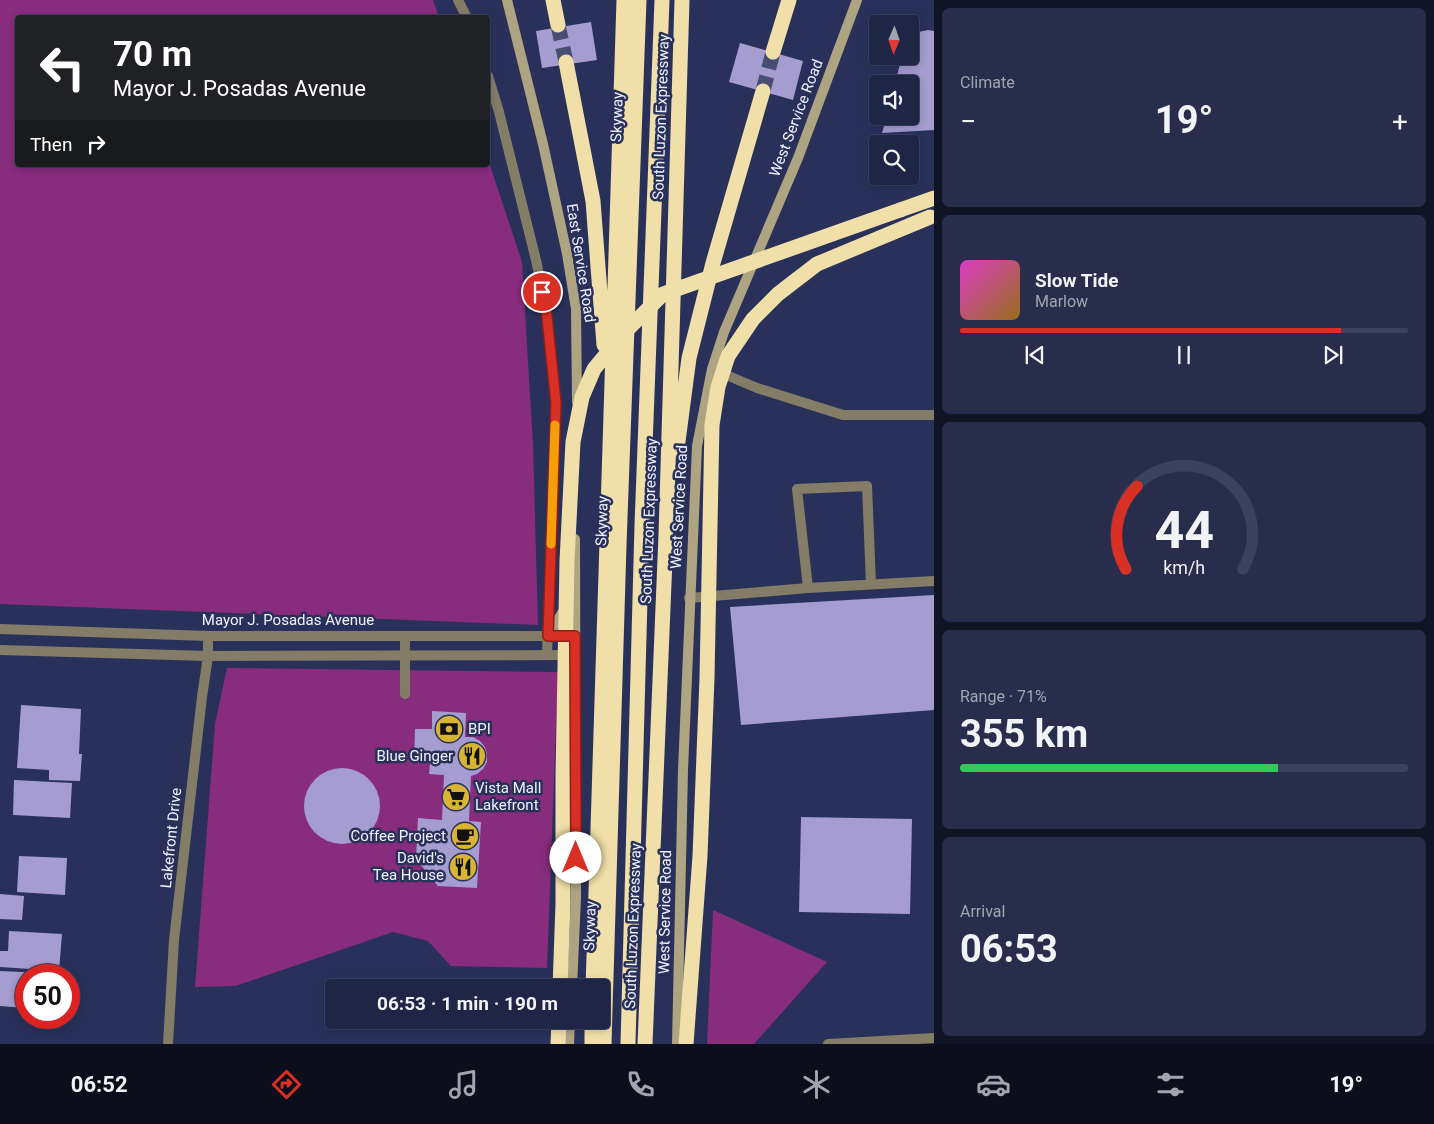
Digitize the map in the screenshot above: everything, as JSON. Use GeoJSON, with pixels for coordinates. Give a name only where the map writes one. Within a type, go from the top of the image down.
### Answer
{"type":"FeatureCollection","features":[{"type":"Feature","properties":{"kind":"highway"},"geometry":{"type":"LineString","coordinates":[[553,0],[558,25]]}},
{"type":"Feature","properties":{"kind":"highway"},"geometry":{"type":"LineString","coordinates":[[593,979],[624,0]]}},
{"type":"Feature","properties":{"kind":"highway","name":"Skyway"},"geometry":{"type":"LineString","coordinates":[[604,1044],[639,0]]}},
{"type":"Feature","properties":{"kind":"highway"},"geometry":{"type":"LineString","coordinates":[[628,1044],[642,525],[662,0]]}},
{"type":"Feature","properties":{"kind":"highway","name":"South Luzon Expressway"},"geometry":{"type":"LineString","coordinates":[[645,1044],[666,535],[682,0]]}},
{"type":"Feature","properties":{"kind":"highway"},"geometry":{"type":"LineString","coordinates":[[773,52],[789,0]]}},
{"type":"Feature","properties":{"kind":"highway"},"geometry":{"type":"LineString","coordinates":[[566,62],[593,201],[610,419]]}},
{"type":"Feature","properties":{"kind":"highway"},"geometry":{"type":"LineString","coordinates":[[666,535],[689,358],[713,263],[763,91]]}},
{"type":"Feature","properties":{"kind":"highway"},"geometry":{"type":"LineString","coordinates":[[560,979],[567,561],[570,496],[575,433],[582,397],[594,369],[624,333],[663,294],[934,198]]}},
{"type":"Feature","properties":{"kind":"highway"},"geometry":{"type":"LineString","coordinates":[[686,1044],[700,856],[707,678],[712,425],[718,388],[728,356],[754,319],[778,294],[817,264],[934,216]]}},
{"type":"Feature","properties":{"kind":"highway"},"geometry":{"type":"LineString","coordinates":[[558,1044],[559,1029]]}},
{"type":"Feature","properties":{"kind":"highway"},"geometry":{"type":"LineString","coordinates":[[592,1029],[592,1044]]}},
{"type":"Feature","properties":{"kind":"main road","name":"East Service Road"},"geometry":{"type":"LineString","coordinates":[[507,0],[543,144],[567,254],[576,310],[578,352],[575,478],[576,897],[572,979]]}},
{"type":"Feature","properties":{"kind":"main road","name":"West Service Road"},"geometry":{"type":"LineString","coordinates":[[677,1044],[683,770],[697,446],[712,369],[724,332],[798,158],[857,0]]}},
{"type":"Feature","properties":{"kind":"main road"},"geometry":{"type":"LineString","coordinates":[[548,636],[575,590]]}},
{"type":"Feature","properties":{"kind":"main road"},"geometry":{"type":"LineString","coordinates":[[569,1044],[570,1029]]}},
{"type":"Feature","properties":{"kind":"street"},"geometry":{"type":"LineString","coordinates":[[458,0],[466,15]]}},
{"type":"Feature","properties":{"kind":"street"},"geometry":{"type":"LineString","coordinates":[[490,83],[536,260],[546,308],[556,403],[548,655]]}},
{"type":"Feature","properties":{"kind":"street"},"geometry":{"type":"LineString","coordinates":[[712,369],[757,388],[843,415],[934,415]]}},
{"type":"Feature","properties":{"kind":"street"},"geometry":{"type":"LineString","coordinates":[[808,588],[797,489],[867,486],[871,584]]}},
{"type":"Feature","properties":{"kind":"street"},"geometry":{"type":"LineString","coordinates":[[690,598],[934,580]]}},
{"type":"Feature","properties":{"kind":"street","name":"Mayor J. Posadas Avenue"},"geometry":{"type":"LineString","coordinates":[[0,629],[208,636],[575,636]]}},
{"type":"Feature","properties":{"kind":"street","name":"Lakefront Drive"},"geometry":{"type":"LineString","coordinates":[[168,1044],[174,940],[200,706],[208,656],[208,636]]}},
{"type":"Feature","properties":{"kind":"street"},"geometry":{"type":"LineString","coordinates":[[405,636],[405,694]]}},
{"type":"Feature","properties":{"kind":"street"},"geometry":{"type":"LineString","coordinates":[[0,650],[208,656],[575,655]]}},
{"type":"Feature","properties":{"kind":"street"},"geometry":{"type":"LineString","coordinates":[[828,1044],[934,1038]]}},
{"type":"Feature","properties":{"kind":"shaded area"},"geometry":{"type":"Polygon","coordinates":[[[0,0],[433,0],[438,15],[15,15],[15,167],[490,167],[490,165],[522,262],[533,444],[538,625],[0,604],[0,0]]]}},
{"type":"Feature","properties":{"kind":"shaded area"},"geometry":{"type":"Polygon","coordinates":[[[227,668],[558,672],[547,968],[451,966],[428,941],[393,932],[236,986],[195,987],[215,724],[227,668]]]}},
{"type":"Feature","properties":{"kind":"shaded area"},"geometry":{"type":"Polygon","coordinates":[[[713,910],[827,962],[754,1044],[707,1044],[713,910]]]}},
{"type":"Feature","properties":{"kind":"building"},"geometry":{"type":"Polygon","coordinates":[[[591,22],[597,60],[542,68],[536,31],[591,22]]]}},
{"type":"Feature","properties":{"kind":"building"},"geometry":{"type":"Polygon","coordinates":[[[934,31],[934,130],[882,133],[884,125],[919,125],[919,75],[897,75],[900,65],[919,65],[919,32],[934,31]]]}},
{"type":"Feature","properties":{"kind":"building"},"geometry":{"type":"Polygon","coordinates":[[[740,43],[803,61],[793,100],[729,82],[740,43]]]}},
{"type":"Feature","properties":{"kind":"building"},"geometry":{"type":"Polygon","coordinates":[[[934,595],[934,710],[741,725],[730,607],[934,595]]]}},
{"type":"Feature","properties":{"kind":"building"},"geometry":{"type":"Polygon","coordinates":[[[21,705],[81,709],[79,754],[82,754],[80,781],[49,780],[49,770],[17,768],[21,705]]]}},
{"type":"Feature","properties":{"kind":"building","name":"Vista Mall Lakefront"},"geometry":{"type":"Polygon","coordinates":[[[432,711],[466,713],[465,737],[473,737],[480,741],[485,747],[487,754],[487,762],[483,769],[471,776],[469,821],[481,822],[477,888],[438,886],[416,859],[418,818],[442,820],[444,775],[429,774],[430,763],[414,763],[415,729],[432,729],[432,711]]]}},
{"type":"Feature","properties":{"kind":"building"},"geometry":{"type":"Polygon","coordinates":[[[342,768],[357,771],[369,779],[377,791],[380,806],[377,821],[369,833],[357,841],[342,844],[327,841],[315,833],[307,821],[304,806],[307,791],[315,779],[327,771],[342,768]]]}},
{"type":"Feature","properties":{"kind":"building"},"geometry":{"type":"Polygon","coordinates":[[[14,780],[72,783],[70,818],[13,815],[14,780]]]}},
{"type":"Feature","properties":{"kind":"building"},"geometry":{"type":"Polygon","coordinates":[[[801,817],[912,819],[910,914],[799,912],[801,817]]]}},
{"type":"Feature","properties":{"kind":"building"},"geometry":{"type":"Polygon","coordinates":[[[19,856],[67,858],[65,895],[17,892],[19,856]]]}},
{"type":"Feature","properties":{"kind":"building"},"geometry":{"type":"Polygon","coordinates":[[[0,894],[24,896],[22,920],[0,919],[0,894]]]}},
{"type":"Feature","properties":{"kind":"building"},"geometry":{"type":"Polygon","coordinates":[[[9,931],[62,934],[60,964],[15,964],[15,968],[0,967],[0,951],[8,951],[9,931]]]}},
{"type":"Feature","properties":{"kind":"building"},"geometry":{"type":"Polygon","coordinates":[[[0,971],[15,972],[15,1007],[0,1006],[0,971]]]}},
{"type":"Feature","properties":{"kind":"tunnel"},"geometry":{"type":"LineString","coordinates":[[558,25],[566,62]]}},
{"type":"Feature","properties":{"kind":"tunnel"},"geometry":{"type":"LineString","coordinates":[[763,91],[773,52]]}},
{"type":"Feature","properties":{"kind":"slow traffic"},"geometry":{"type":"LineString","coordinates":[[551,544],[555,425]]}},
{"type":"Feature","properties":{"kind":"place","name":"BPI"},"geometry":{"type":"Point","coordinates":[449,729]}},
{"type":"Feature","properties":{"kind":"place","name":"Blue Ginger"},"geometry":{"type":"Point","coordinates":[472,756]}},
{"type":"Feature","properties":{"kind":"place","name":"Vista Mall Lakefront"},"geometry":{"type":"Point","coordinates":[456,797]}},
{"type":"Feature","properties":{"kind":"place","name":"Coffee Project"},"geometry":{"type":"Point","coordinates":[465,836]}},
{"type":"Feature","properties":{"kind":"place","name":"David's Tea House"},"geometry":{"type":"Point","coordinates":[463,867]}},
{"type":"Feature","properties":{"kind":"route"},"geometry":{"type":"LineString","coordinates":[[542,292],[546,308],[556,403],[548,636],[575,636],[576,858]]}}]}
